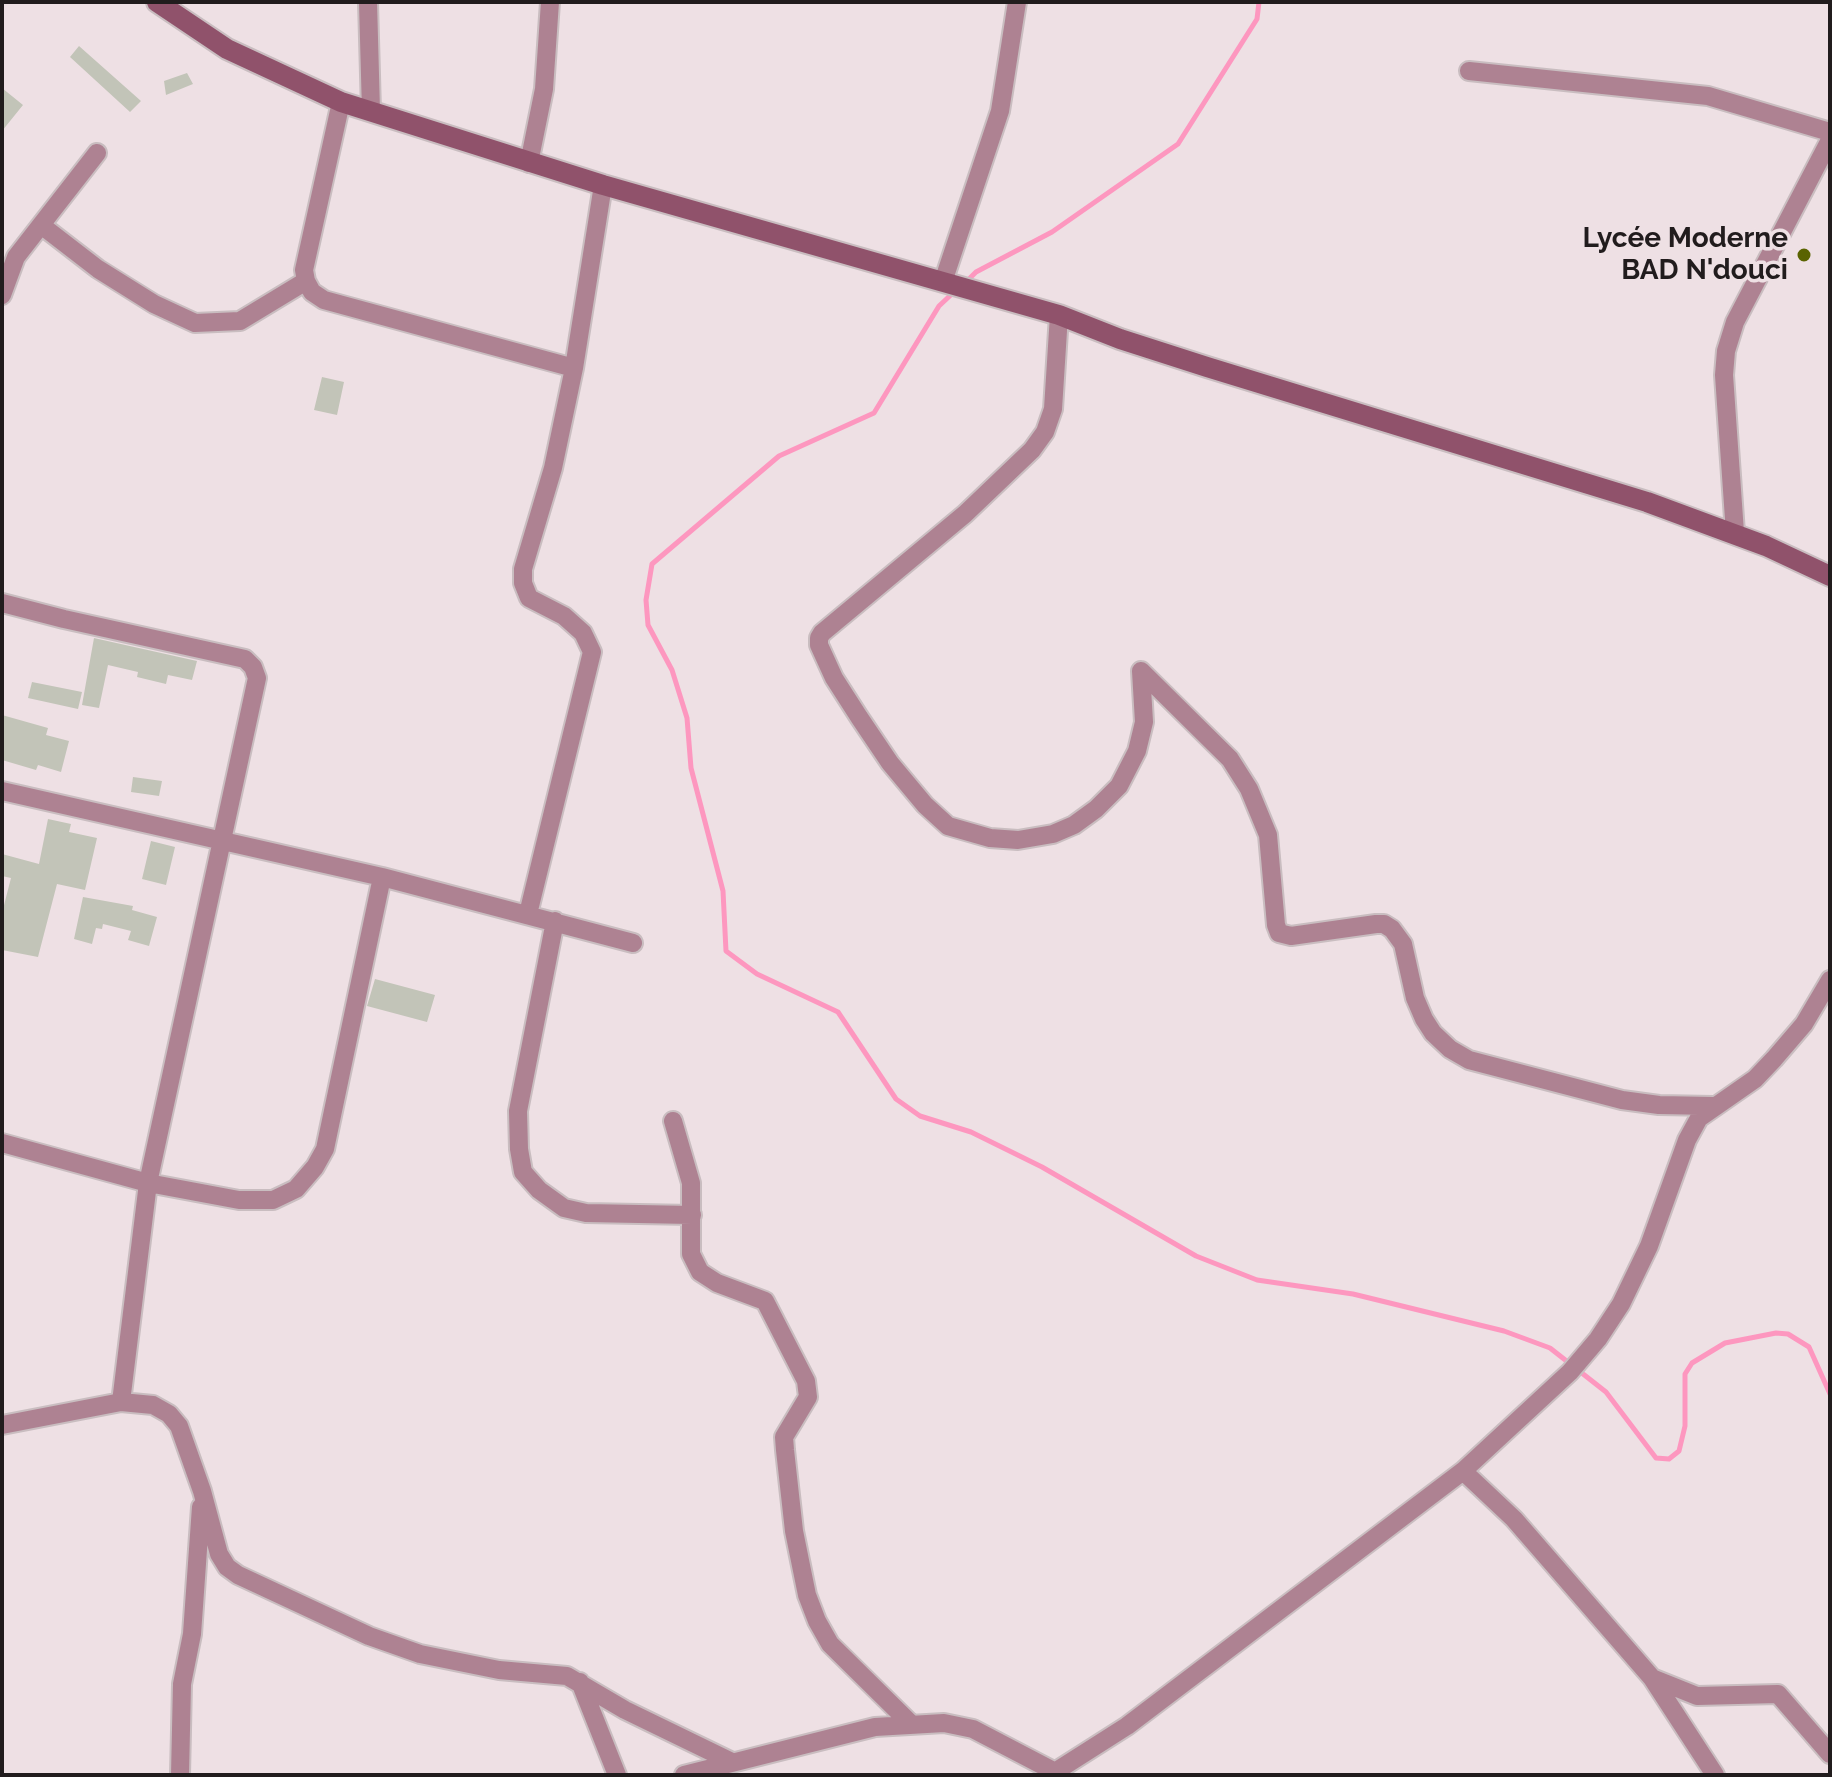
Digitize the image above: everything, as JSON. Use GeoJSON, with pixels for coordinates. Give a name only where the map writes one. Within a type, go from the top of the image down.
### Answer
{"type":"FeatureCollection","features":[{"type":"Feature","properties":{"kind":"street"},"geometry":{"type":"LineString","coordinates":[[157,2],[227,49],[341,102],[603,185],[1059,315],[1120,339],[1647,502],[1735,533],[1830,576]]}},
{"type":"Feature","properties":{"kind":"street"},"geometry":{"type":"LineString","coordinates":[[368,2],[371,111]]}},
{"type":"Feature","properties":{"kind":"street"},"geometry":{"type":"LineString","coordinates":[[529,163],[544,89],[550,2]]}},
{"type":"Feature","properties":{"kind":"street"},"geometry":{"type":"LineString","coordinates":[[943,282],[1000,111],[1017,2]]}},
{"type":"Feature","properties":{"kind":"street"},"geometry":{"type":"LineString","coordinates":[[1469,71],[1708,96],[1830,132]]}},
{"type":"Feature","properties":{"kind":"street"},"geometry":{"type":"LineString","coordinates":[[341,102],[304,270],[312,292],[324,300],[574,368]]}},
{"type":"Feature","properties":{"kind":"street"},"geometry":{"type":"LineString","coordinates":[[1735,533],[1724,375],[1726,351],[1735,322],[1830,140]]}},
{"type":"Feature","properties":{"kind":"street"},"geometry":{"type":"LineString","coordinates":[[2,295],[16,257],[97,153]]}},
{"type":"Feature","properties":{"kind":"street"},"geometry":{"type":"LineString","coordinates":[[528,914],[592,652],[583,633],[564,616],[529,598],[523,583],[523,569],[553,468],[574,368],[603,185]]}},
{"type":"Feature","properties":{"kind":"street"},"geometry":{"type":"LineString","coordinates":[[41,225],[98,269],[154,304],[195,323],[240,321],[306,281]]}},
{"type":"Feature","properties":{"kind":"street"},"geometry":{"type":"LineString","coordinates":[[1059,315],[1053,409],[1045,432],[1032,450],[965,514],[819,638],[821,653],[834,678],[890,763],[916,795],[948,826],[990,838],[1018,840],[1053,834],[1074,825],[1119,786],[1137,751],[1144,722],[1141,671],[1230,759],[1249,789],[1268,835],[1279,933],[1291,936],[1376,924],[1392,929],[1403,944],[1415,998],[1424,1019],[1450,1049],[1469,1060],[1622,1100],[1659,1105],[1713,1106]]}},
{"type":"Feature","properties":{"kind":"street"},"geometry":{"type":"LineString","coordinates":[[2,603],[245,659],[253,667],[257,678],[148,1183],[121,1402]]}},
{"type":"Feature","properties":{"kind":"street"},"geometry":{"type":"LineString","coordinates":[[2,791],[382,877],[633,943]]}},
{"type":"Feature","properties":{"kind":"street"},"geometry":{"type":"LineString","coordinates":[[2,1143],[148,1183],[239,1200],[273,1200],[296,1189],[315,1167],[325,1149],[382,877]]}},
{"type":"Feature","properties":{"kind":"street"},"geometry":{"type":"LineString","coordinates":[[555,921],[518,1111],[523,1172],[539,1190],[564,1208],[586,1213],[692,1215]]}},
{"type":"Feature","properties":{"kind":"street"},"geometry":{"type":"LineString","coordinates":[[684,1775],[875,1727],[944,1723],[973,1729],[1056,1774],[1127,1726],[1463,1471],[1546,1395],[1598,1339],[1621,1304],[1649,1246],[1687,1140],[1699,1118],[1755,1079],[1774,1059],[1804,1024],[1830,980]]}},
{"type":"Feature","properties":{"kind":"street"},"geometry":{"type":"LineString","coordinates":[[673,1121],[691,1183],[691,1254],[700,1272],[717,1283],[765,1301],[806,1381],[808,1397],[784,1437],[794,1531],[807,1595],[817,1621],[830,1644],[911,1724]]}},
{"type":"Feature","properties":{"kind":"street"},"geometry":{"type":"LineString","coordinates":[[2,1425],[121,1402],[153,1405],[169,1414],[179,1426],[202,1491],[219,1554],[227,1567],[253,1583],[369,1636],[420,1654],[499,1670],[567,1676],[648,1722],[732,1762]]}},
{"type":"Feature","properties":{"kind":"street"},"geometry":{"type":"LineString","coordinates":[[1463,1471],[1514,1519],[1652,1678],[1715,1775]]}},
{"type":"Feature","properties":{"kind":"street"},"geometry":{"type":"LineString","coordinates":[[180,1775],[182,1684],[192,1634],[202,1491]]}},
{"type":"Feature","properties":{"kind":"street"},"geometry":{"type":"LineString","coordinates":[[1652,1678],[1697,1696],[1778,1694],[1830,1754]]}},
{"type":"Feature","properties":{"kind":"street"},"geometry":{"type":"LineString","coordinates":[[580,1682],[617,1775]]}},
{"type":"Feature","properties":{"kind":"building"},"geometry":{"type":"Polygon","coordinates":[[[79,46],[141,101],[130,112],[70,57],[79,46]]]}},
{"type":"Feature","properties":{"kind":"building"},"geometry":{"type":"Polygon","coordinates":[[[187,73],[193,84],[166,95],[164,81],[187,73]]]}},
{"type":"Feature","properties":{"kind":"building"},"geometry":{"type":"Polygon","coordinates":[[[2,88],[23,105],[2,131],[2,88]]]}},
{"type":"Feature","properties":{"kind":"building"},"geometry":{"type":"Polygon","coordinates":[[[322,377],[344,382],[337,415],[314,410],[322,377]]]}},
{"type":"Feature","properties":{"kind":"building"},"geometry":{"type":"Polygon","coordinates":[[[94,638],[197,661],[192,680],[168,675],[166,684],[137,677],[138,672],[108,665],[99,708],[82,705],[94,638]]]}},
{"type":"Feature","properties":{"kind":"building"},"geometry":{"type":"Polygon","coordinates":[[[32,682],[82,692],[78,709],[28,698],[32,682]]]}},
{"type":"Feature","properties":{"kind":"building"},"geometry":{"type":"Polygon","coordinates":[[[2,715],[48,728],[46,735],[69,741],[61,772],[38,765],[36,770],[2,760],[2,715]]]}},
{"type":"Feature","properties":{"kind":"building"},"geometry":{"type":"Polygon","coordinates":[[[133,777],[162,781],[159,796],[131,792],[133,777]]]}},
{"type":"Feature","properties":{"kind":"building"},"geometry":{"type":"Polygon","coordinates":[[[48,819],[71,824],[69,832],[97,838],[85,890],[57,884],[38,957],[2,950],[2,913],[11,878],[2,876],[2,854],[39,864],[48,819]]]}},
{"type":"Feature","properties":{"kind":"building"},"geometry":{"type":"Polygon","coordinates":[[[151,841],[175,847],[166,885],[142,879],[151,841]]]}},
{"type":"Feature","properties":{"kind":"building"},"geometry":{"type":"Polygon","coordinates":[[[83,897],[133,906],[132,910],[157,917],[149,946],[128,940],[131,931],[103,924],[102,929],[96,928],[92,944],[74,939],[83,897]]]}},
{"type":"Feature","properties":{"kind":"building"},"geometry":{"type":"Polygon","coordinates":[[[375,979],[435,995],[427,1022],[367,1006],[375,979]]]}},
{"type":"Feature","properties":{"kind":"waterway"},"geometry":{"type":"LineString","coordinates":[[966,282],[976,272],[1052,232],[1178,144],[1257,19],[1259,2]]}},
{"type":"Feature","properties":{"kind":"waterway"},"geometry":{"type":"LineString","coordinates":[[955,291],[939,306],[874,413],[779,456],[652,564],[646,600],[648,625],[672,670],[687,718],[691,768],[723,891],[726,951],[757,974],[838,1012],[896,1099],[920,1116],[971,1132],[1042,1167],[1196,1256],[1257,1280],[1353,1294],[1504,1331],[1550,1348],[1606,1392],[1656,1458],[1669,1459],[1679,1451],[1685,1426],[1685,1374],[1692,1363],[1725,1343],[1776,1333],[1788,1334],[1809,1347],[1830,1394]]}},
{"type":"Feature","properties":{"kind":"place","name":"Lycée Moderne BAD N'douci"},"geometry":{"type":"Point","coordinates":[1804,255]}}]}
